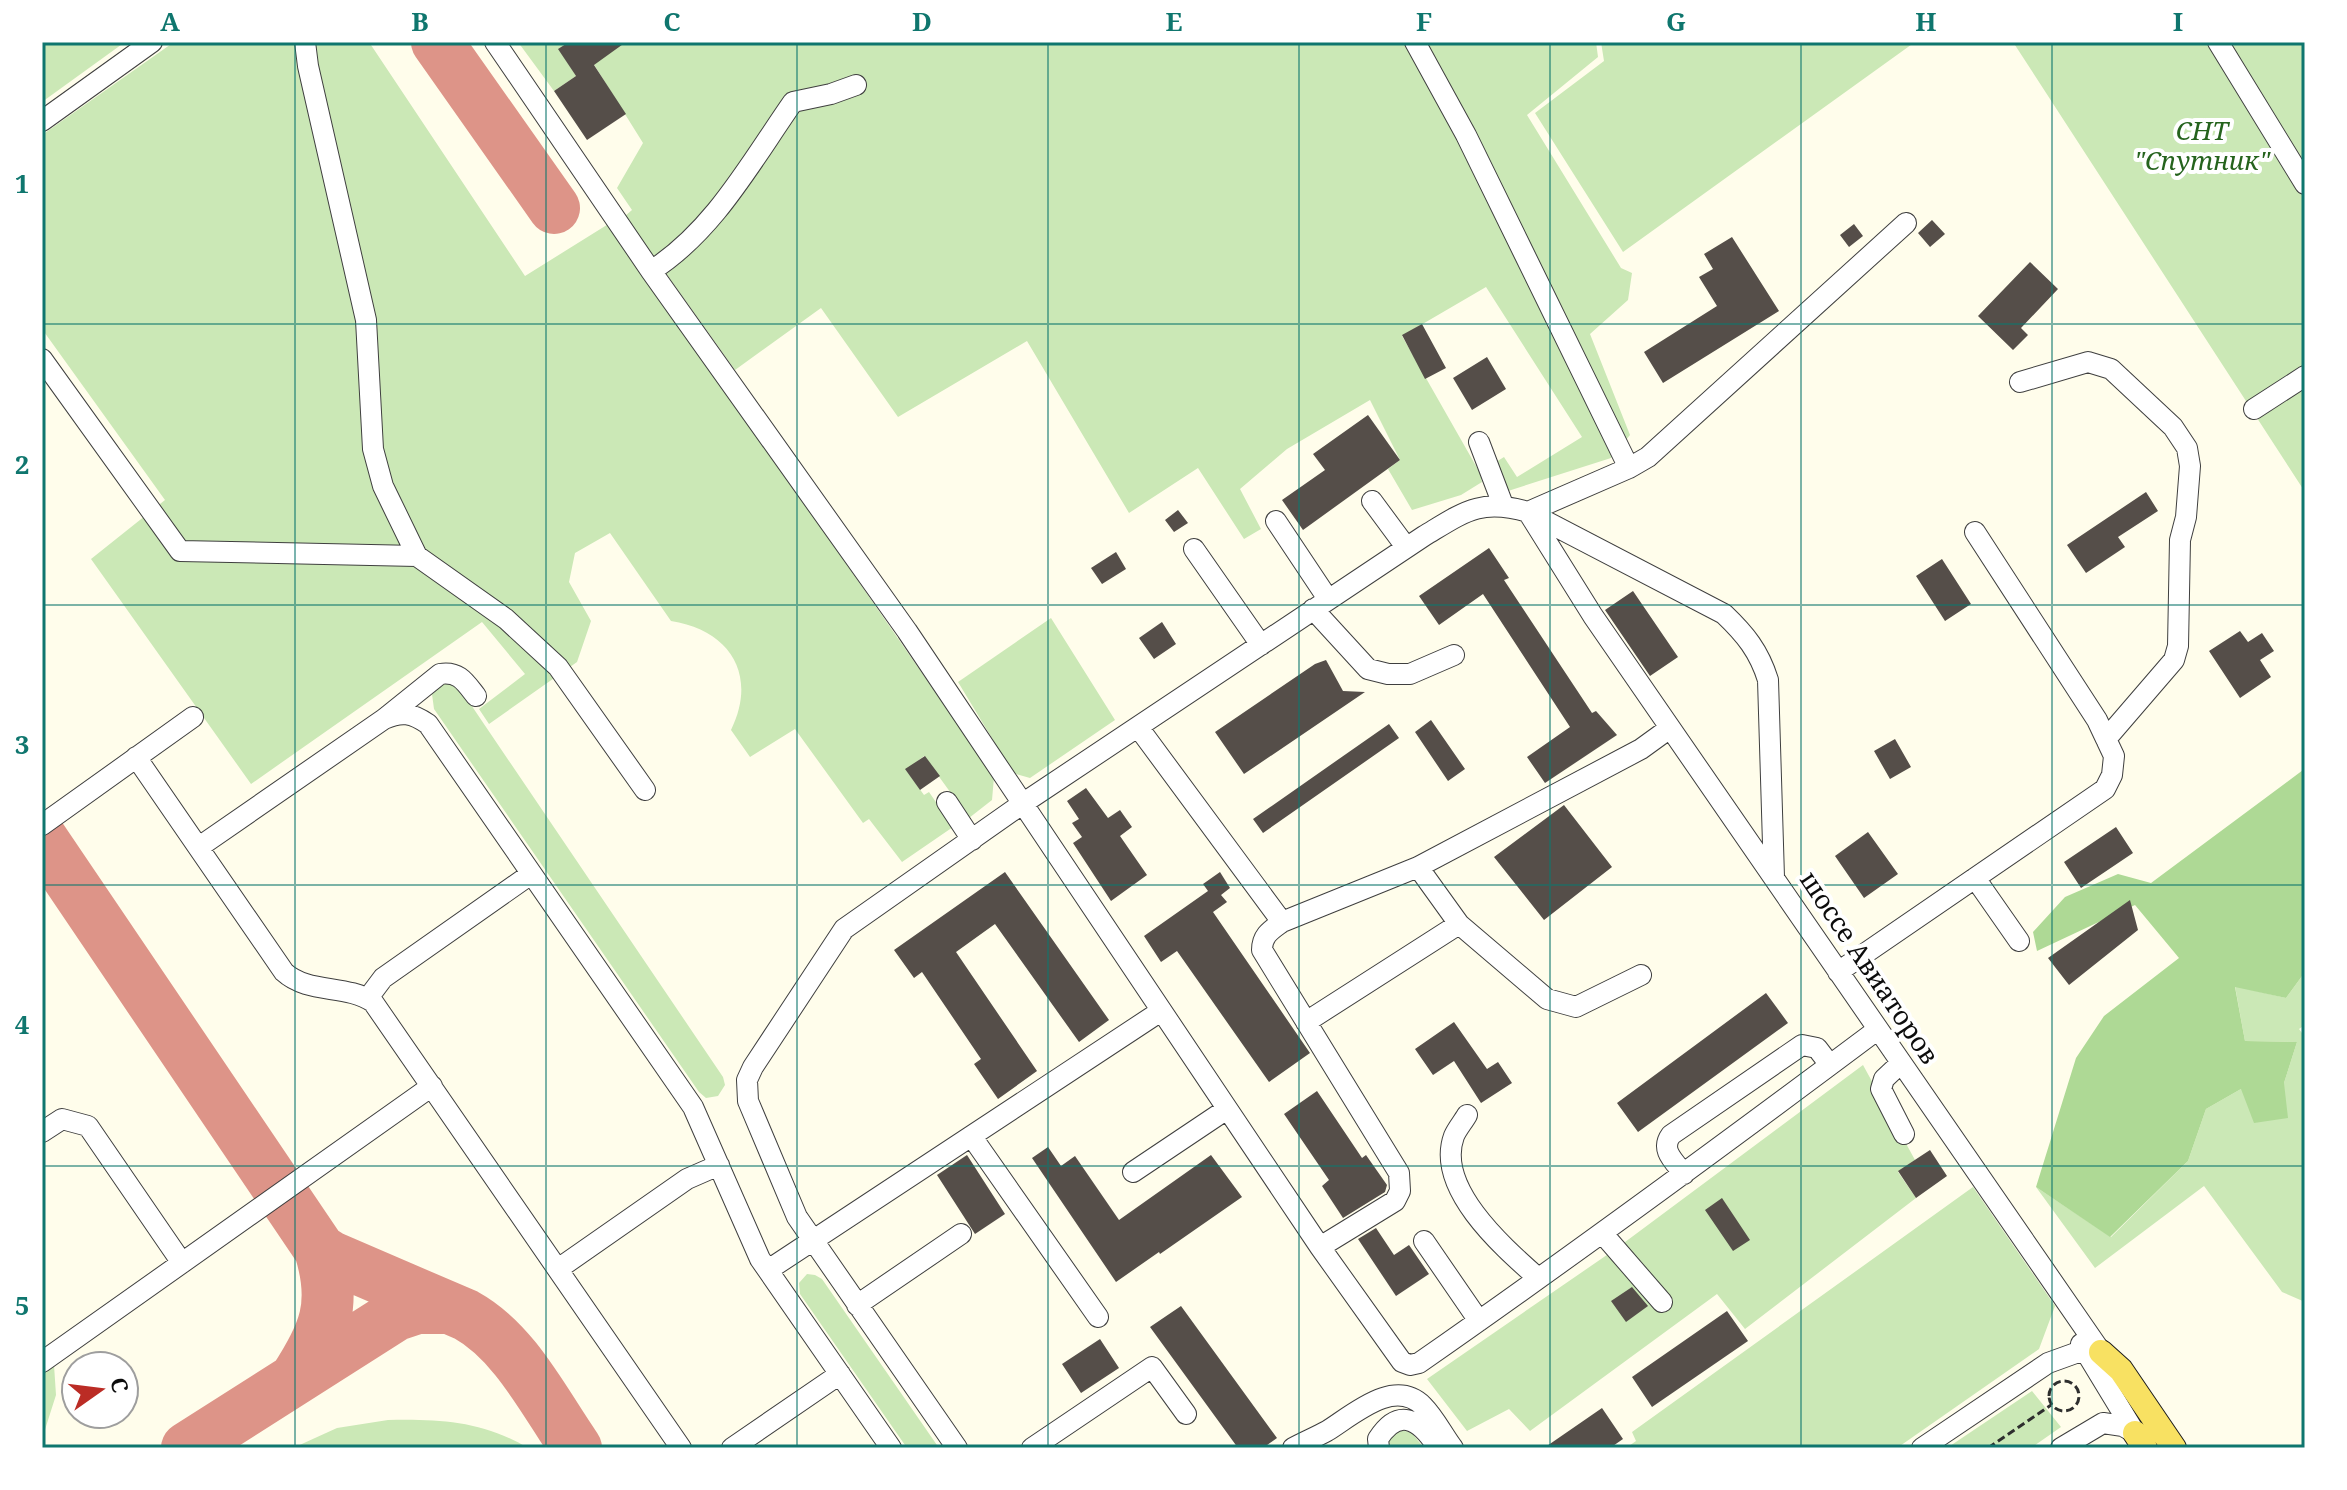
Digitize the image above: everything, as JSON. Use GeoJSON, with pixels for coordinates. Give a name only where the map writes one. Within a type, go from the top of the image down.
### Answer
{"type":"FeatureCollection","features":[{"type":"Feature","properties":{"kind":"main road","name":"шоссе Авиаторов"},"geometry":{"type":"LineString","coordinates":[[2092,1351],[2121,1370],[2174,1448]]}},
{"type":"Feature","properties":{"kind":"street"},"geometry":{"type":"LineString","coordinates":[[42,121],[152,42]]}},
{"type":"Feature","properties":{"kind":"street"},"geometry":{"type":"LineString","coordinates":[[305,42],[366,320],[373,449],[383,486],[417,556],[506,619],[558,667],[645,790]]}},
{"type":"Feature","properties":{"kind":"street"},"geometry":{"type":"LineString","coordinates":[[495,42],[651,271],[907,631],[1320,1247],[1402,1362],[1410,1365],[1419,1363],[1603,1234],[1877,1030]]}},
{"type":"Feature","properties":{"kind":"street"},"geometry":{"type":"LineString","coordinates":[[1415,42],[1480,163],[1629,468]]}},
{"type":"Feature","properties":{"kind":"street"},"geometry":{"type":"LineString","coordinates":[[2218,42],[2302,172]]}},
{"type":"Feature","properties":{"kind":"street"},"geometry":{"type":"LineString","coordinates":[[651,271],[674,257],[714,215],[793,102],[856,85]]}},
{"type":"Feature","properties":{"kind":"street"},"geometry":{"type":"LineString","coordinates":[[1528,512],[1648,457],[1906,223]]}},
{"type":"Feature","properties":{"kind":"street"},"geometry":{"type":"LineString","coordinates":[[42,359],[180,551],[417,556]]}},
{"type":"Feature","properties":{"kind":"street"},"geometry":{"type":"LineString","coordinates":[[2020,382],[2088,362],[2111,369],[2173,427],[2187,448],[2190,466],[2186,517],[2180,540],[2178,646],[2174,660],[2106,739]]}},
{"type":"Feature","properties":{"kind":"street"},"geometry":{"type":"LineString","coordinates":[[2254,409],[2305,376]]}},
{"type":"Feature","properties":{"kind":"street"},"geometry":{"type":"LineString","coordinates":[[1479,442],[1503,505]]}},
{"type":"Feature","properties":{"kind":"street"},"geometry":{"type":"LineString","coordinates":[[1372,501],[1406,547]]}},
{"type":"Feature","properties":{"kind":"street"},"geometry":{"type":"LineString","coordinates":[[957,1448],[797,1217],[748,1101],[749,1074],[838,934],[1022,804],[1406,547],[1454,518],[1481,506],[1503,505],[1528,512],[1724,614],[1746,635],[1761,657],[1768,680],[1774,877]]}},
{"type":"Feature","properties":{"kind":"street","name":"шоссе Авиаторов"},"geometry":{"type":"LineString","coordinates":[[1528,512],[1593,616],[1877,1030],[2014,1222],[2092,1351]]}},
{"type":"Feature","properties":{"kind":"street"},"geometry":{"type":"LineString","coordinates":[[1276,521],[1321,604],[1368,669],[1388,674],[1410,674],[1454,655]]}},
{"type":"Feature","properties":{"kind":"street"},"geometry":{"type":"LineString","coordinates":[[1838,972],[2105,789],[2112,775],[2114,756],[2097,720],[1975,532]]}},
{"type":"Feature","properties":{"kind":"street"},"geometry":{"type":"LineString","coordinates":[[1194,549],[1261,645]]}},
{"type":"Feature","properties":{"kind":"street"},"geometry":{"type":"LineString","coordinates":[[199,847],[384,719],[440,674],[450,672],[460,676],[476,696]]}},
{"type":"Feature","properties":{"kind":"street"},"geometry":{"type":"LineString","coordinates":[[384,719],[404,713],[428,724],[693,1107],[754,1247],[891,1448]]}},
{"type":"Feature","properties":{"kind":"street"},"geometry":{"type":"LineString","coordinates":[[42,825],[193,717]]}},
{"type":"Feature","properties":{"kind":"street"},"geometry":{"type":"LineString","coordinates":[[1138,727],[1282,922]]}},
{"type":"Feature","properties":{"kind":"street"},"geometry":{"type":"LineString","coordinates":[[1320,1247],[1395,1201],[1401,1181],[1399,1173],[1262,950],[1262,941],[1268,932],[1282,922],[1418,867],[1641,749],[1670,728]]}},
{"type":"Feature","properties":{"kind":"street"},"geometry":{"type":"LineString","coordinates":[[136,757],[292,979],[298,983],[356,993],[368,998],[380,1011],[681,1448]]}},
{"type":"Feature","properties":{"kind":"street"},"geometry":{"type":"LineString","coordinates":[[947,802],[972,840]]}},
{"type":"Feature","properties":{"kind":"street"},"geometry":{"type":"LineString","coordinates":[[1418,867],[1459,924],[1547,999],[1576,1007],[1641,975]]}},
{"type":"Feature","properties":{"kind":"street"},"geometry":{"type":"LineString","coordinates":[[368,998],[383,978],[531,874]]}},
{"type":"Feature","properties":{"kind":"street"},"geometry":{"type":"LineString","coordinates":[[1975,878],[2019,941]]}},
{"type":"Feature","properties":{"kind":"street"},"geometry":{"type":"LineString","coordinates":[[1306,1022],[1459,924]]}},
{"type":"Feature","properties":{"kind":"street"},"geometry":{"type":"LineString","coordinates":[[768,1270],[1161,1011]]}},
{"type":"Feature","properties":{"kind":"street"},"geometry":{"type":"LineString","coordinates":[[1684,1174],[1666,1151],[1666,1142],[1671,1135],[1802,1045],[1817,1048],[1830,1065]]}},
{"type":"Feature","properties":{"kind":"street"},"geometry":{"type":"LineString","coordinates":[[1901,1063],[1884,1079],[1881,1089],[1904,1134]]}},
{"type":"Feature","properties":{"kind":"street"},"geometry":{"type":"LineString","coordinates":[[42,1362],[432,1086]]}},
{"type":"Feature","properties":{"kind":"street"},"geometry":{"type":"LineString","coordinates":[[1133,1172],[1227,1109]]}},
{"type":"Feature","properties":{"kind":"street"},"geometry":{"type":"LineString","coordinates":[[1467,1115],[1454,1138],[1452,1168],[1463,1199],[1516,1259],[1538,1278]]}},
{"type":"Feature","properties":{"kind":"street"},"geometry":{"type":"LineString","coordinates":[[42,1132],[62,1119],[88,1126],[182,1263]]}},
{"type":"Feature","properties":{"kind":"street"},"geometry":{"type":"LineString","coordinates":[[972,1137],[1098,1317]]}},
{"type":"Feature","properties":{"kind":"street"},"geometry":{"type":"LineString","coordinates":[[558,1269],[687,1179],[719,1165]]}},
{"type":"Feature","properties":{"kind":"street"},"geometry":{"type":"LineString","coordinates":[[857,1305],[961,1234]]}},
{"type":"Feature","properties":{"kind":"street"},"geometry":{"type":"LineString","coordinates":[[1603,1234],[1662,1302]]}},
{"type":"Feature","properties":{"kind":"street"},"geometry":{"type":"LineString","coordinates":[[1424,1241],[1479,1321]]}},
{"type":"Feature","properties":{"kind":"street"},"geometry":{"type":"LineString","coordinates":[[1922,1448],[2048,1363],[2092,1351],[2140,1440]]}},
{"type":"Feature","properties":{"kind":"street"},"geometry":{"type":"LineString","coordinates":[[1032,1448],[1152,1367],[1186,1414]]}},
{"type":"Feature","properties":{"kind":"street"},"geometry":{"type":"LineString","coordinates":[[732,1448],[840,1374]]}},
{"type":"Feature","properties":{"kind":"street"},"geometry":{"type":"LineString","coordinates":[[1293,1448],[1327,1440],[1375,1401],[1395,1396],[1411,1398],[1423,1407],[1453,1448]]}},
{"type":"Feature","properties":{"kind":"street"},"geometry":{"type":"LineString","coordinates":[[1379,1448],[1378,1439],[1387,1425],[1402,1419],[1415,1422],[1427,1431],[1439,1448]]}},
{"type":"Feature","properties":{"kind":"street"},"geometry":{"type":"LineString","coordinates":[[2061,1448],[2103,1423],[2123,1426],[2140,1440]]}},
{"type":"Feature","properties":{"kind":"path"},"geometry":{"type":"LineString","coordinates":[[2066,1381],[2075,1385],[2079,1394],[2073,1408],[2059,1410],[2051,1405],[2050,1390],[2056,1383],[2066,1381]]}},
{"type":"Feature","properties":{"kind":"path"},"geometry":{"type":"LineString","coordinates":[[1988,1448],[2051,1405]]}},
{"type":"Feature","properties":{"kind":"green space"},"geometry":{"type":"Polygon","coordinates":[[[42,42],[125,42],[42,102],[42,42]]]}},
{"type":"Feature","properties":{"kind":"green space"},"geometry":{"type":"Polygon","coordinates":[[[174,42],[369,42],[525,276],[610,223],[994,777],[992,800],[969,818],[924,756],[906,770],[924,795],[929,792],[953,827],[902,862],[869,819],[863,823],[795,729],[750,757],[731,730],[739,710],[741,691],[733,658],[709,634],[671,621],[610,533],[575,553],[569,582],[591,621],[577,662],[489,724],[479,709],[525,674],[482,622],[251,784],[91,559],[165,500],[42,329],[42,135],[174,42]]]}},
{"type":"Feature","properties":{"kind":"green space"},"geometry":{"type":"Polygon","coordinates":[[[518,42],[569,42],[559,49],[576,76],[554,91],[518,42]]]}},
{"type":"Feature","properties":{"kind":"green space"},"geometry":{"type":"Polygon","coordinates":[[[580,42],[1596,42],[1598,57],[1527,115],[1621,268],[1632,273],[1628,300],[1590,334],[1630,435],[1611,458],[1508,491],[1496,462],[1504,457],[1517,477],[1582,437],[1486,287],[1402,336],[1480,473],[1482,482],[1461,495],[1412,510],[1388,469],[1400,460],[1370,400],[1287,449],[1240,489],[1261,529],[1244,539],[1198,468],[1129,513],[1027,341],[898,417],[821,308],[735,370],[625,216],[632,210],[617,188],[643,143],[580,42]]]}},
{"type":"Feature","properties":{"kind":"green space"},"geometry":{"type":"Polygon","coordinates":[[[1601,42],[1915,42],[1623,252],[1535,113],[1604,61],[1601,42]]]}},
{"type":"Feature","properties":{"kind":"green space","name":"СНТ \"Спутник\""},"geometry":{"type":"Polygon","coordinates":[[[2013,42],[2305,42],[2305,492],[2013,42]]]}},
{"type":"Feature","properties":{"kind":"green space"},"geometry":{"type":"Polygon","coordinates":[[[1051,618],[1115,720],[1030,778],[1013,773],[958,682],[1051,618]]]}},
{"type":"Feature","properties":{"kind":"green space"},"geometry":{"type":"Polygon","coordinates":[[[443,684],[453,684],[461,690],[723,1077],[725,1085],[718,1096],[706,1098],[699,1092],[434,709],[432,694],[443,684]]]}},
{"type":"Feature","properties":{"kind":"green space"},"geometry":{"type":"Polygon","coordinates":[[[2303,770],[2305,972],[2286,998],[2235,987],[2245,1041],[2297,1042],[2284,1083],[2288,1118],[2254,1123],[2241,1089],[2206,1109],[2188,1161],[2110,1237],[2036,1187],[2076,1058],[2104,1016],[2179,958],[2135,905],[2037,951],[2033,932],[2065,897],[2118,874],[2151,883],[2303,770]]]}},
{"type":"Feature","properties":{"kind":"green space"},"geometry":{"type":"Polygon","coordinates":[[[2305,972],[2305,1025],[2299,1029],[2305,1037],[2305,1302],[2282,1292],[2204,1186],[2095,1268],[2036,1187],[2111,1237],[2188,1161],[2206,1109],[2241,1089],[2284,1083],[2297,1042],[2245,1041],[2235,986],[2286,998],[2305,972]]]}},
{"type":"Feature","properties":{"kind":"green space"},"geometry":{"type":"Polygon","coordinates":[[[1863,1065],[1915,1160],[1898,1172],[1916,1198],[1745,1329],[1717,1294],[1530,1431],[1509,1409],[1467,1431],[1427,1379],[1617,1248],[1863,1065]]]}},
{"type":"Feature","properties":{"kind":"green space"},"geometry":{"type":"Polygon","coordinates":[[[1973,1187],[2055,1306],[2039,1349],[1897,1448],[1626,1448],[1636,1441],[1632,1432],[1973,1187]]]}},
{"type":"Feature","properties":{"kind":"green space"},"geometry":{"type":"Polygon","coordinates":[[[807,1274],[822,1279],[939,1448],[907,1448],[800,1294],[799,1283],[807,1274]]]}},
{"type":"Feature","properties":{"kind":"green space"},"geometry":{"type":"Polygon","coordinates":[[[54,1365],[56,1395],[42,1439],[42,1372],[54,1365]]]}},
{"type":"Feature","properties":{"kind":"green space"},"geometry":{"type":"Polygon","coordinates":[[[2032,1391],[2061,1427],[2031,1448],[1947,1448],[2032,1391]]]}},
{"type":"Feature","properties":{"kind":"green space"},"geometry":{"type":"Polygon","coordinates":[[[388,1420],[425,1420],[477,1427],[528,1448],[293,1448],[337,1428],[388,1420]]]}},
{"type":"Feature","properties":{"kind":"green space"},"geometry":{"type":"Polygon","coordinates":[[[1399,1430],[1411,1432],[1424,1448],[1387,1448],[1390,1436],[1399,1430]]]}},
{"type":"Feature","properties":{"kind":"building"},"geometry":{"type":"Polygon","coordinates":[[[569,42],[626,42],[594,65],[626,114],[587,140],[554,91],[576,76],[558,49],[569,42]]]}},
{"type":"Feature","properties":{"kind":"building"},"geometry":{"type":"Polygon","coordinates":[[[1932,220],[1945,234],[1930,247],[1918,233],[1932,220]]]}},
{"type":"Feature","properties":{"kind":"building"},"geometry":{"type":"Polygon","coordinates":[[[1854,224],[1863,236],[1849,247],[1840,235],[1854,224]]]}},
{"type":"Feature","properties":{"kind":"building"},"geometry":{"type":"Polygon","coordinates":[[[1732,237],[1779,311],[1663,383],[1644,352],[1717,306],[1699,277],[1713,269],[1704,254],[1732,237]]]}},
{"type":"Feature","properties":{"kind":"building"},"geometry":{"type":"Polygon","coordinates":[[[2030,262],[2058,289],[2021,328],[2028,335],[2013,350],[1978,316],[2030,262]]]}},
{"type":"Feature","properties":{"kind":"building"},"geometry":{"type":"Polygon","coordinates":[[[1422,324],[1446,368],[1425,379],[1402,335],[1422,324]]]}},
{"type":"Feature","properties":{"kind":"building"},"geometry":{"type":"Polygon","coordinates":[[[1487,357],[1506,389],[1472,410],[1453,378],[1487,357]]]}},
{"type":"Feature","properties":{"kind":"building"},"geometry":{"type":"Polygon","coordinates":[[[1368,415],[1400,460],[1303,530],[1282,500],[1325,470],[1313,454],[1368,415]]]}},
{"type":"Feature","properties":{"kind":"building"},"geometry":{"type":"Polygon","coordinates":[[[2146,492],[2158,511],[2118,537],[2125,547],[2086,573],[2067,545],[2146,492]]]}},
{"type":"Feature","properties":{"kind":"building"},"geometry":{"type":"Polygon","coordinates":[[[1178,510],[1188,523],[1174,532],[1165,520],[1178,510]]]}},
{"type":"Feature","properties":{"kind":"building"},"geometry":{"type":"Polygon","coordinates":[[[1489,548],[1509,578],[1504,580],[1592,713],[1596,711],[1617,735],[1545,783],[1527,757],[1570,727],[1483,594],[1439,625],[1419,596],[1489,548]]]}},
{"type":"Feature","properties":{"kind":"building"},"geometry":{"type":"Polygon","coordinates":[[[1116,552],[1126,569],[1102,584],[1091,568],[1116,552]]]}},
{"type":"Feature","properties":{"kind":"building"},"geometry":{"type":"Polygon","coordinates":[[[1942,559],[1971,604],[1945,621],[1916,576],[1942,559]]]}},
{"type":"Feature","properties":{"kind":"building"},"geometry":{"type":"Polygon","coordinates":[[[1633,591],[1678,657],[1650,676],[1605,610],[1633,591]]]}},
{"type":"Feature","properties":{"kind":"building"},"geometry":{"type":"Polygon","coordinates":[[[1162,622],[1176,644],[1154,659],[1139,638],[1162,622]]]}},
{"type":"Feature","properties":{"kind":"building"},"geometry":{"type":"Polygon","coordinates":[[[2240,631],[2248,642],[2262,633],[2274,651],[2260,660],[2271,677],[2240,698],[2209,651],[2240,631]]]}},
{"type":"Feature","properties":{"kind":"building"},"geometry":{"type":"Polygon","coordinates":[[[1326,660],[1343,691],[1365,692],[1244,774],[1215,732],[1315,664],[1326,660]]]}},
{"type":"Feature","properties":{"kind":"building"},"geometry":{"type":"Polygon","coordinates":[[[1431,720],[1465,769],[1448,781],[1415,732],[1431,720]]]}},
{"type":"Feature","properties":{"kind":"building"},"geometry":{"type":"Polygon","coordinates":[[[1389,724],[1399,738],[1263,833],[1253,819],[1389,724]]]}},
{"type":"Feature","properties":{"kind":"building"},"geometry":{"type":"Polygon","coordinates":[[[1895,739],[1911,767],[1890,779],[1874,751],[1895,739]]]}},
{"type":"Feature","properties":{"kind":"building"},"geometry":{"type":"Polygon","coordinates":[[[925,756],[940,776],[920,790],[905,769],[925,756]]]}},
{"type":"Feature","properties":{"kind":"building"},"geometry":{"type":"Polygon","coordinates":[[[1086,788],[1108,818],[1120,810],[1132,827],[1120,836],[1147,875],[1111,901],[1073,843],[1082,837],[1072,823],[1079,819],[1067,801],[1086,788]]]}},
{"type":"Feature","properties":{"kind":"building"},"geometry":{"type":"Polygon","coordinates":[[[1564,805],[1612,867],[1544,920],[1494,857],[1564,805]]]}},
{"type":"Feature","properties":{"kind":"building"},"geometry":{"type":"Polygon","coordinates":[[[2116,827],[2133,853],[2081,888],[2064,862],[2116,827]]]}},
{"type":"Feature","properties":{"kind":"building"},"geometry":{"type":"Polygon","coordinates":[[[1868,832],[1898,874],[1864,898],[1835,856],[1868,832]]]}},
{"type":"Feature","properties":{"kind":"building"},"geometry":{"type":"Polygon","coordinates":[[[1005,872],[1109,1020],[1079,1042],[995,924],[956,952],[1037,1071],[998,1099],[974,1064],[981,1059],[922,972],[914,978],[894,950],[1005,872]]]}},
{"type":"Feature","properties":{"kind":"building"},"geometry":{"type":"Polygon","coordinates":[[[1220,872],[1230,888],[1221,895],[1227,902],[1213,912],[1310,1053],[1269,1082],[1177,951],[1161,962],[1144,936],[1208,891],[1203,884],[1220,872]]]}},
{"type":"Feature","properties":{"kind":"building"},"geometry":{"type":"Polygon","coordinates":[[[2130,900],[2138,930],[2069,985],[2048,958],[2130,900]]]}},
{"type":"Feature","properties":{"kind":"building"},"geometry":{"type":"Polygon","coordinates":[[[1766,993],[1788,1023],[1638,1132],[1617,1103],[1766,993]]]}},
{"type":"Feature","properties":{"kind":"building"},"geometry":{"type":"Polygon","coordinates":[[[1454,1022],[1487,1069],[1498,1062],[1512,1083],[1481,1103],[1454,1061],[1433,1075],[1415,1049],[1454,1022]]]}},
{"type":"Feature","properties":{"kind":"building"},"geometry":{"type":"Polygon","coordinates":[[[1317,1091],[1362,1158],[1366,1155],[1387,1185],[1385,1192],[1343,1218],[1322,1186],[1329,1180],[1284,1114],[1317,1091]]]}},
{"type":"Feature","properties":{"kind":"building"},"geometry":{"type":"Polygon","coordinates":[[[1048,1147],[1061,1166],[1075,1156],[1119,1220],[1211,1155],[1242,1197],[1116,1282],[1032,1158],[1048,1147]]]}},
{"type":"Feature","properties":{"kind":"building"},"geometry":{"type":"Polygon","coordinates":[[[1930,1150],[1947,1176],[1916,1198],[1898,1171],[1930,1150]]]}},
{"type":"Feature","properties":{"kind":"building"},"geometry":{"type":"Polygon","coordinates":[[[967,1155],[1005,1214],[975,1234],[937,1175],[967,1155]]]}},
{"type":"Feature","properties":{"kind":"building"},"geometry":{"type":"Polygon","coordinates":[[[1722,1198],[1750,1240],[1733,1251],[1705,1210],[1722,1198]]]}},
{"type":"Feature","properties":{"kind":"building"},"geometry":{"type":"Polygon","coordinates":[[[1376,1228],[1394,1255],[1409,1245],[1429,1274],[1396,1296],[1358,1239],[1376,1228]]]}},
{"type":"Feature","properties":{"kind":"building"},"geometry":{"type":"Polygon","coordinates":[[[1632,1287],[1648,1306],[1626,1322],[1611,1301],[1632,1287]]]}},
{"type":"Feature","properties":{"kind":"building"},"geometry":{"type":"Polygon","coordinates":[[[1181,1306],[1277,1438],[1263,1448],[1238,1448],[1150,1327],[1181,1306]]]}},
{"type":"Feature","properties":{"kind":"building"},"geometry":{"type":"Polygon","coordinates":[[[1727,1311],[1748,1341],[1652,1407],[1632,1377],[1727,1311]]]}},
{"type":"Feature","properties":{"kind":"building"},"geometry":{"type":"Polygon","coordinates":[[[1100,1339],[1119,1368],[1081,1393],[1062,1364],[1100,1339]]]}},
{"type":"Feature","properties":{"kind":"building"},"geometry":{"type":"Polygon","coordinates":[[[1602,1408],[1623,1439],[1610,1448],[1544,1448],[1602,1408]]]}},
{"type":"Feature","properties":{"kind":"taxiway"},"geometry":{"type":"LineString","coordinates":[[437,42],[554,208]]}},
{"type":"Feature","properties":{"kind":"taxiway"},"geometry":{"type":"LineString","coordinates":[[42,839],[320,1250],[466,1315],[483,1327],[514,1357],[576,1448]]}},
{"type":"Feature","properties":{"kind":"taxiway"},"geometry":{"type":"LineString","coordinates":[[295,1379],[314,1347],[325,1318],[327,1286],[320,1250]]}},
{"type":"Feature","properties":{"kind":"taxiway"},"geometry":{"type":"LineString","coordinates":[[187,1448],[396,1315],[417,1308],[449,1308]]}}]}
